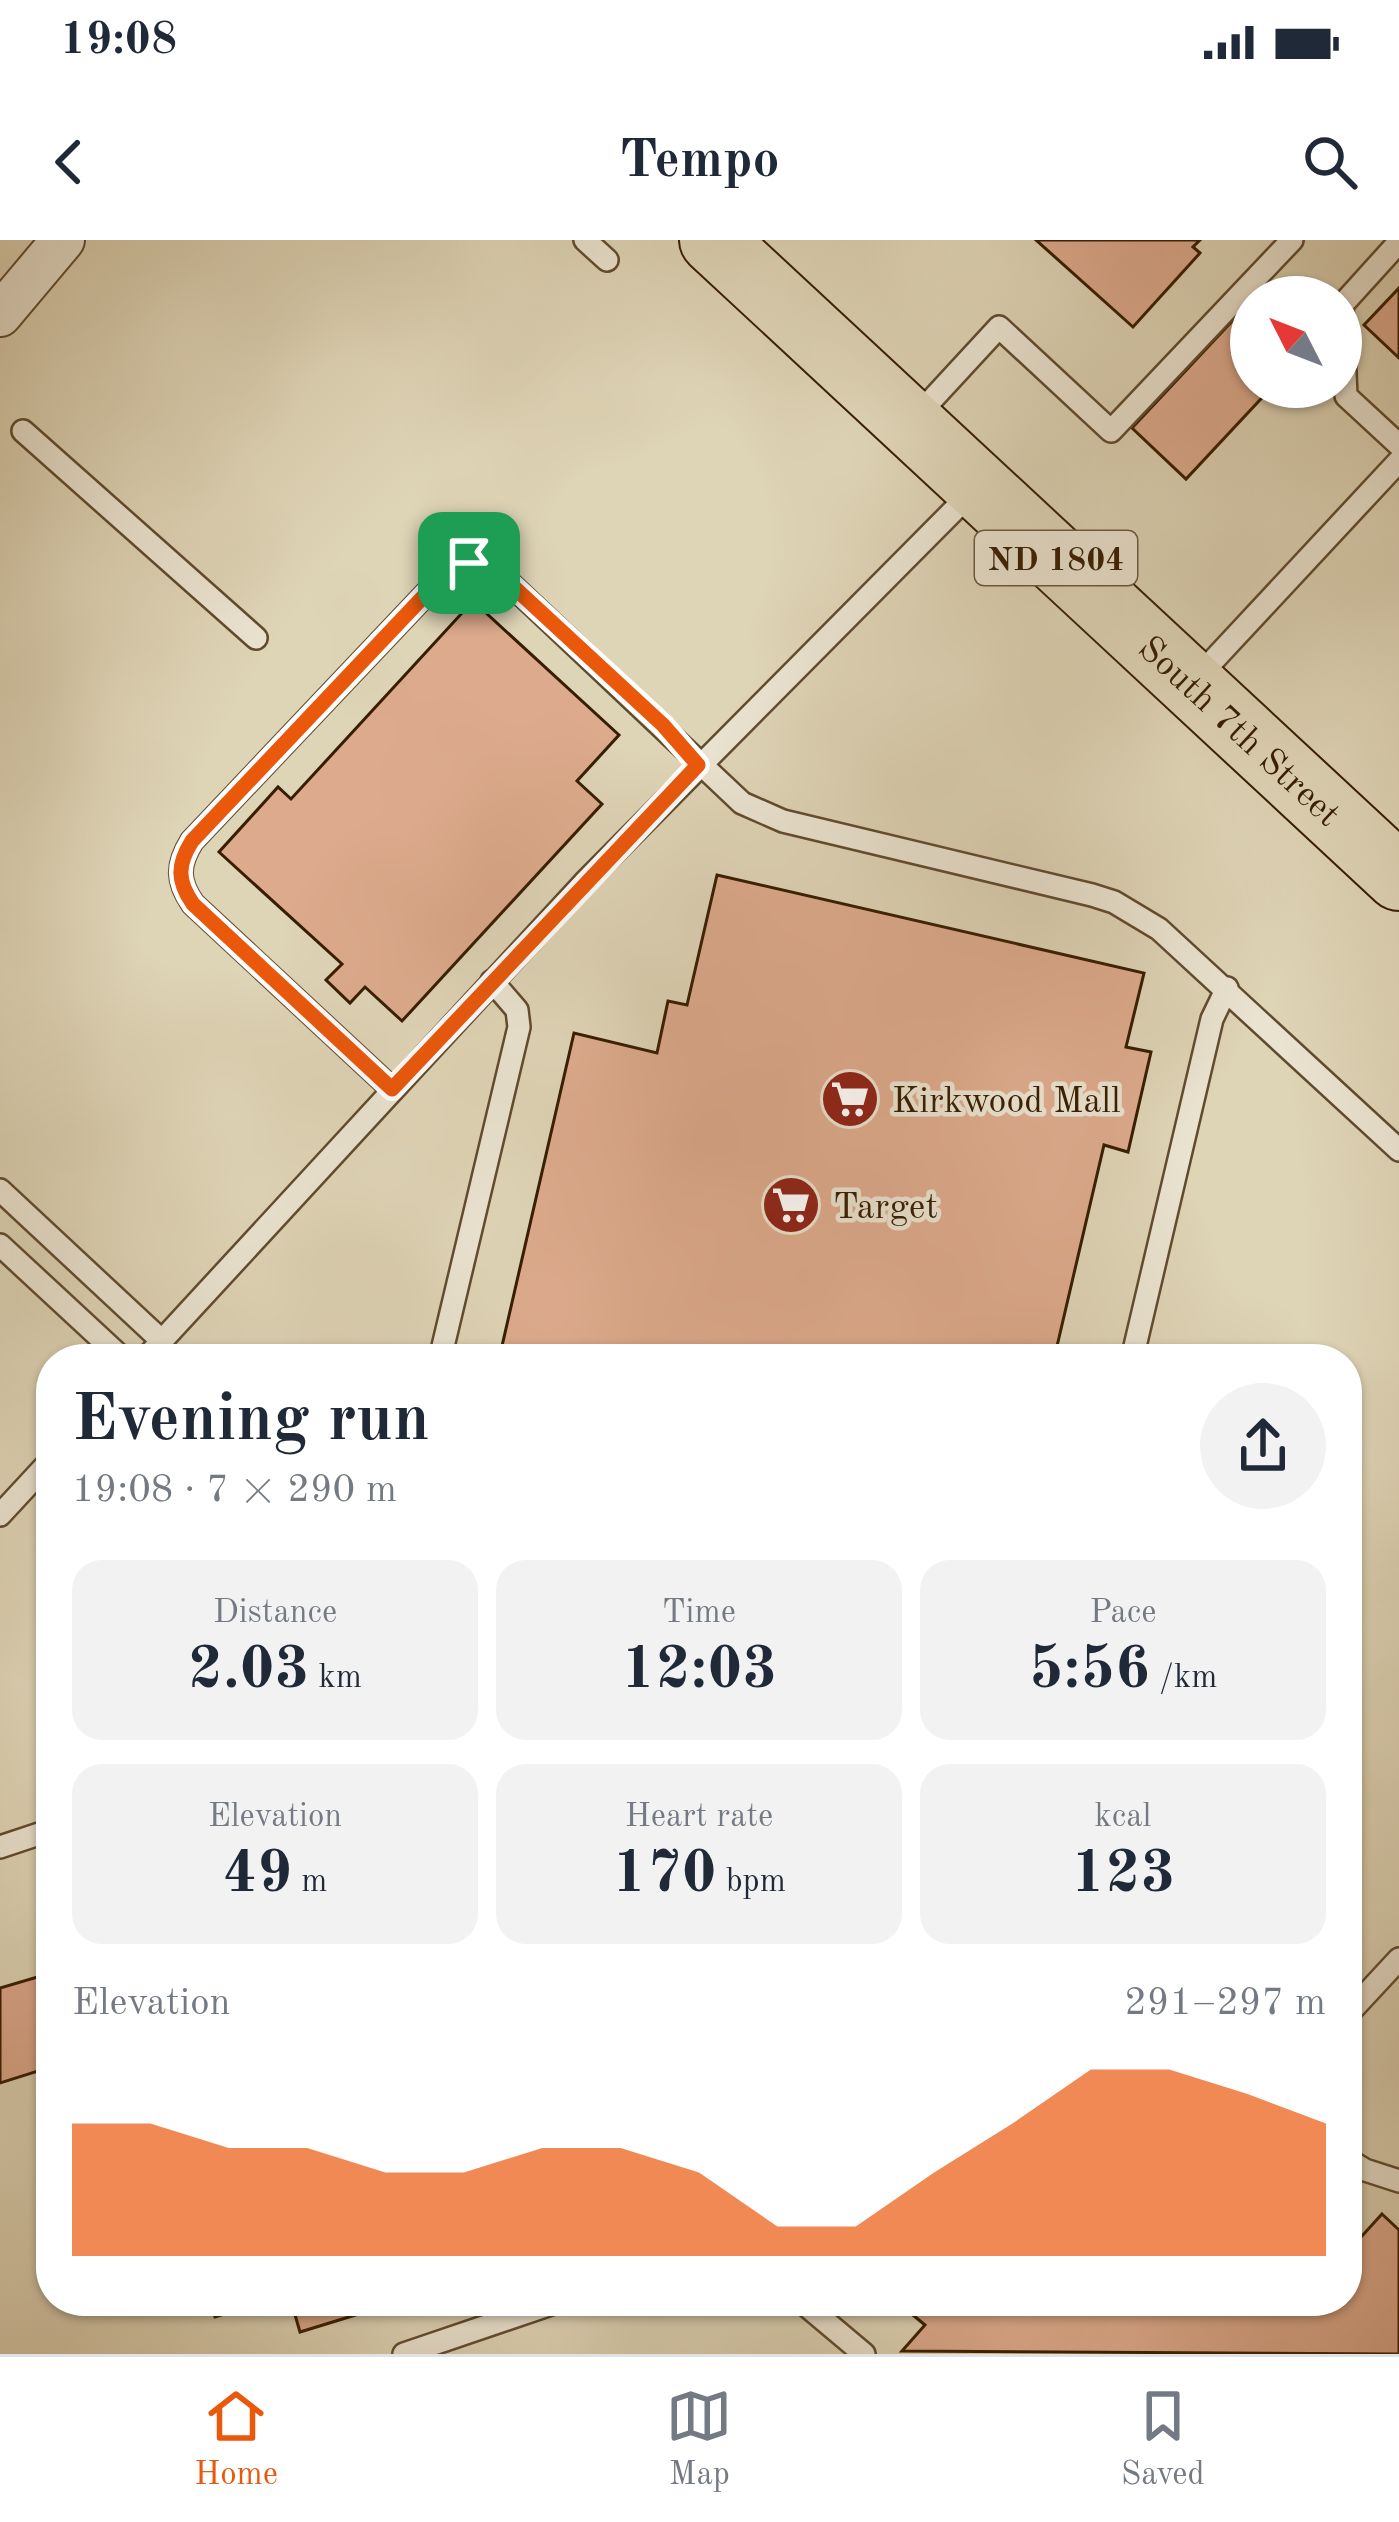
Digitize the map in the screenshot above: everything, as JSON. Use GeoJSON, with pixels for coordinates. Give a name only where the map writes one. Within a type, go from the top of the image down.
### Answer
{"type":"FeatureCollection","features":[{"type":"Feature","properties":{"kind":"main road","name":"South 7th Street"},"geometry":{"type":"LineString","coordinates":[[713,240],[1399,877]]}},
{"type":"Feature","properties":{"kind":"street"},"geometry":{"type":"LineString","coordinates":[[0,315],[63,240]]}},
{"type":"Feature","properties":{"kind":"lane"},"geometry":{"type":"LineString","coordinates":[[586,240],[607,260]]}},
{"type":"Feature","properties":{"kind":"lane"},"geometry":{"type":"LineString","coordinates":[[910,423],[999,327],[1111,431],[1292,240]]}},
{"type":"Feature","properties":{"kind":"lane"},"geometry":{"type":"LineString","coordinates":[[1399,242],[1342,305],[1346,396],[1399,445]]}},
{"type":"Feature","properties":{"kind":"lane"},"geometry":{"type":"LineString","coordinates":[[23,431],[256,638]]}},
{"type":"Feature","properties":{"kind":"lane"},"geometry":{"type":"LineString","coordinates":[[1191,684],[1399,461]]}},
{"type":"Feature","properties":{"kind":"lane"},"geometry":{"type":"LineString","coordinates":[[159,1344],[492,981],[698,765],[979,486]]}},
{"type":"Feature","properties":{"kind":"lane"},"geometry":{"type":"LineString","coordinates":[[392,1089],[193,904],[182,889],[179,872],[192,841],[442,577],[469,563],[481,564],[504,578],[742,803],[784,821],[1114,902],[1159,928],[1399,1150]]}},
{"type":"Feature","properties":{"kind":"lane"},"geometry":{"type":"LineString","coordinates":[[444,1344],[519,1027],[517,1010],[492,981]]}},
{"type":"Feature","properties":{"kind":"lane"},"geometry":{"type":"LineString","coordinates":[[1136,1344],[1212,1018],[1227,988]]}},
{"type":"Feature","properties":{"kind":"lane"},"geometry":{"type":"LineString","coordinates":[[0,1190],[162,1341]]}},
{"type":"Feature","properties":{"kind":"lane"},"geometry":{"type":"LineString","coordinates":[[0,1245],[107,1344]]}},
{"type":"Feature","properties":{"kind":"lane"},"geometry":{"type":"LineString","coordinates":[[0,1515],[36,1476]]}},
{"type":"Feature","properties":{"kind":"lane"},"geometry":{"type":"LineString","coordinates":[[0,1847],[36,1834]]}},
{"type":"Feature","properties":{"kind":"lane"},"geometry":{"type":"LineString","coordinates":[[1362,1999],[1399,1959]]}},
{"type":"Feature","properties":{"kind":"lane"},"geometry":{"type":"LineString","coordinates":[[1362,2168],[1399,2181]]}},
{"type":"Feature","properties":{"kind":"lane"},"geometry":{"type":"LineString","coordinates":[[404,2354],[516,2316]]}},
{"type":"Feature","properties":{"kind":"lane"},"geometry":{"type":"LineString","coordinates":[[818,2316],[863,2354]]}},
{"type":"Feature","properties":{"kind":"building"},"geometry":{"type":"Polygon","coordinates":[[[1036,240],[1200,240],[1193,247],[1200,253],[1133,327],[1036,240]]]}},
{"type":"Feature","properties":{"kind":"building"},"geometry":{"type":"Polygon","coordinates":[[[1399,288],[1399,358],[1364,325],[1399,288]]]}},
{"type":"Feature","properties":{"kind":"building"},"geometry":{"type":"Polygon","coordinates":[[[1230,323],[1230,408],[1252,408],[1186,479],[1132,428],[1230,323]]]}},
{"type":"Feature","properties":{"kind":"building"},"geometry":{"type":"Polygon","coordinates":[[[473,601],[619,735],[577,781],[602,804],[402,1021],[365,987],[350,1003],[326,980],[342,964],[219,852],[278,787],[291,799],[473,601]]]}},
{"type":"Feature","properties":{"kind":"building","name":"Kirkwood Mall"},"geometry":{"type":"Polygon","coordinates":[[[717,875],[1144,973],[1126,1047],[1151,1052],[1128,1152],[1104,1145],[1058,1344],[502,1344],[574,1033],[657,1053],[668,1001],[687,1005],[717,875]]]}},
{"type":"Feature","properties":{"kind":"building"},"geometry":{"type":"Polygon","coordinates":[[[36,1977],[36,2072],[0,2083],[0,1988],[36,1977]]]}},
{"type":"Feature","properties":{"kind":"building"},"geometry":{"type":"Polygon","coordinates":[[[1382,2214],[1399,2230],[1399,2354],[902,2351],[925,2325],[914,2316],[1362,2316],[1362,2236],[1382,2214]]]}},
{"type":"Feature","properties":{"kind":"building"},"geometry":{"type":"Polygon","coordinates":[[[295,2316],[352,2316],[300,2332],[295,2316]]]}},
{"type":"Feature","properties":{"kind":"place","name":"Kirkwood Mall"},"geometry":{"type":"Point","coordinates":[850,1099]}},
{"type":"Feature","properties":{"kind":"place","name":"Target"},"geometry":{"type":"Point","coordinates":[791,1205]}},
{"type":"Feature","properties":{"kind":"route"},"geometry":{"type":"LineString","coordinates":[[469,563],[493,569],[504,578],[663,725],[698,765],[392,1089],[193,904],[182,889],[179,872],[192,841],[442,577],[469,563]]}}]}
